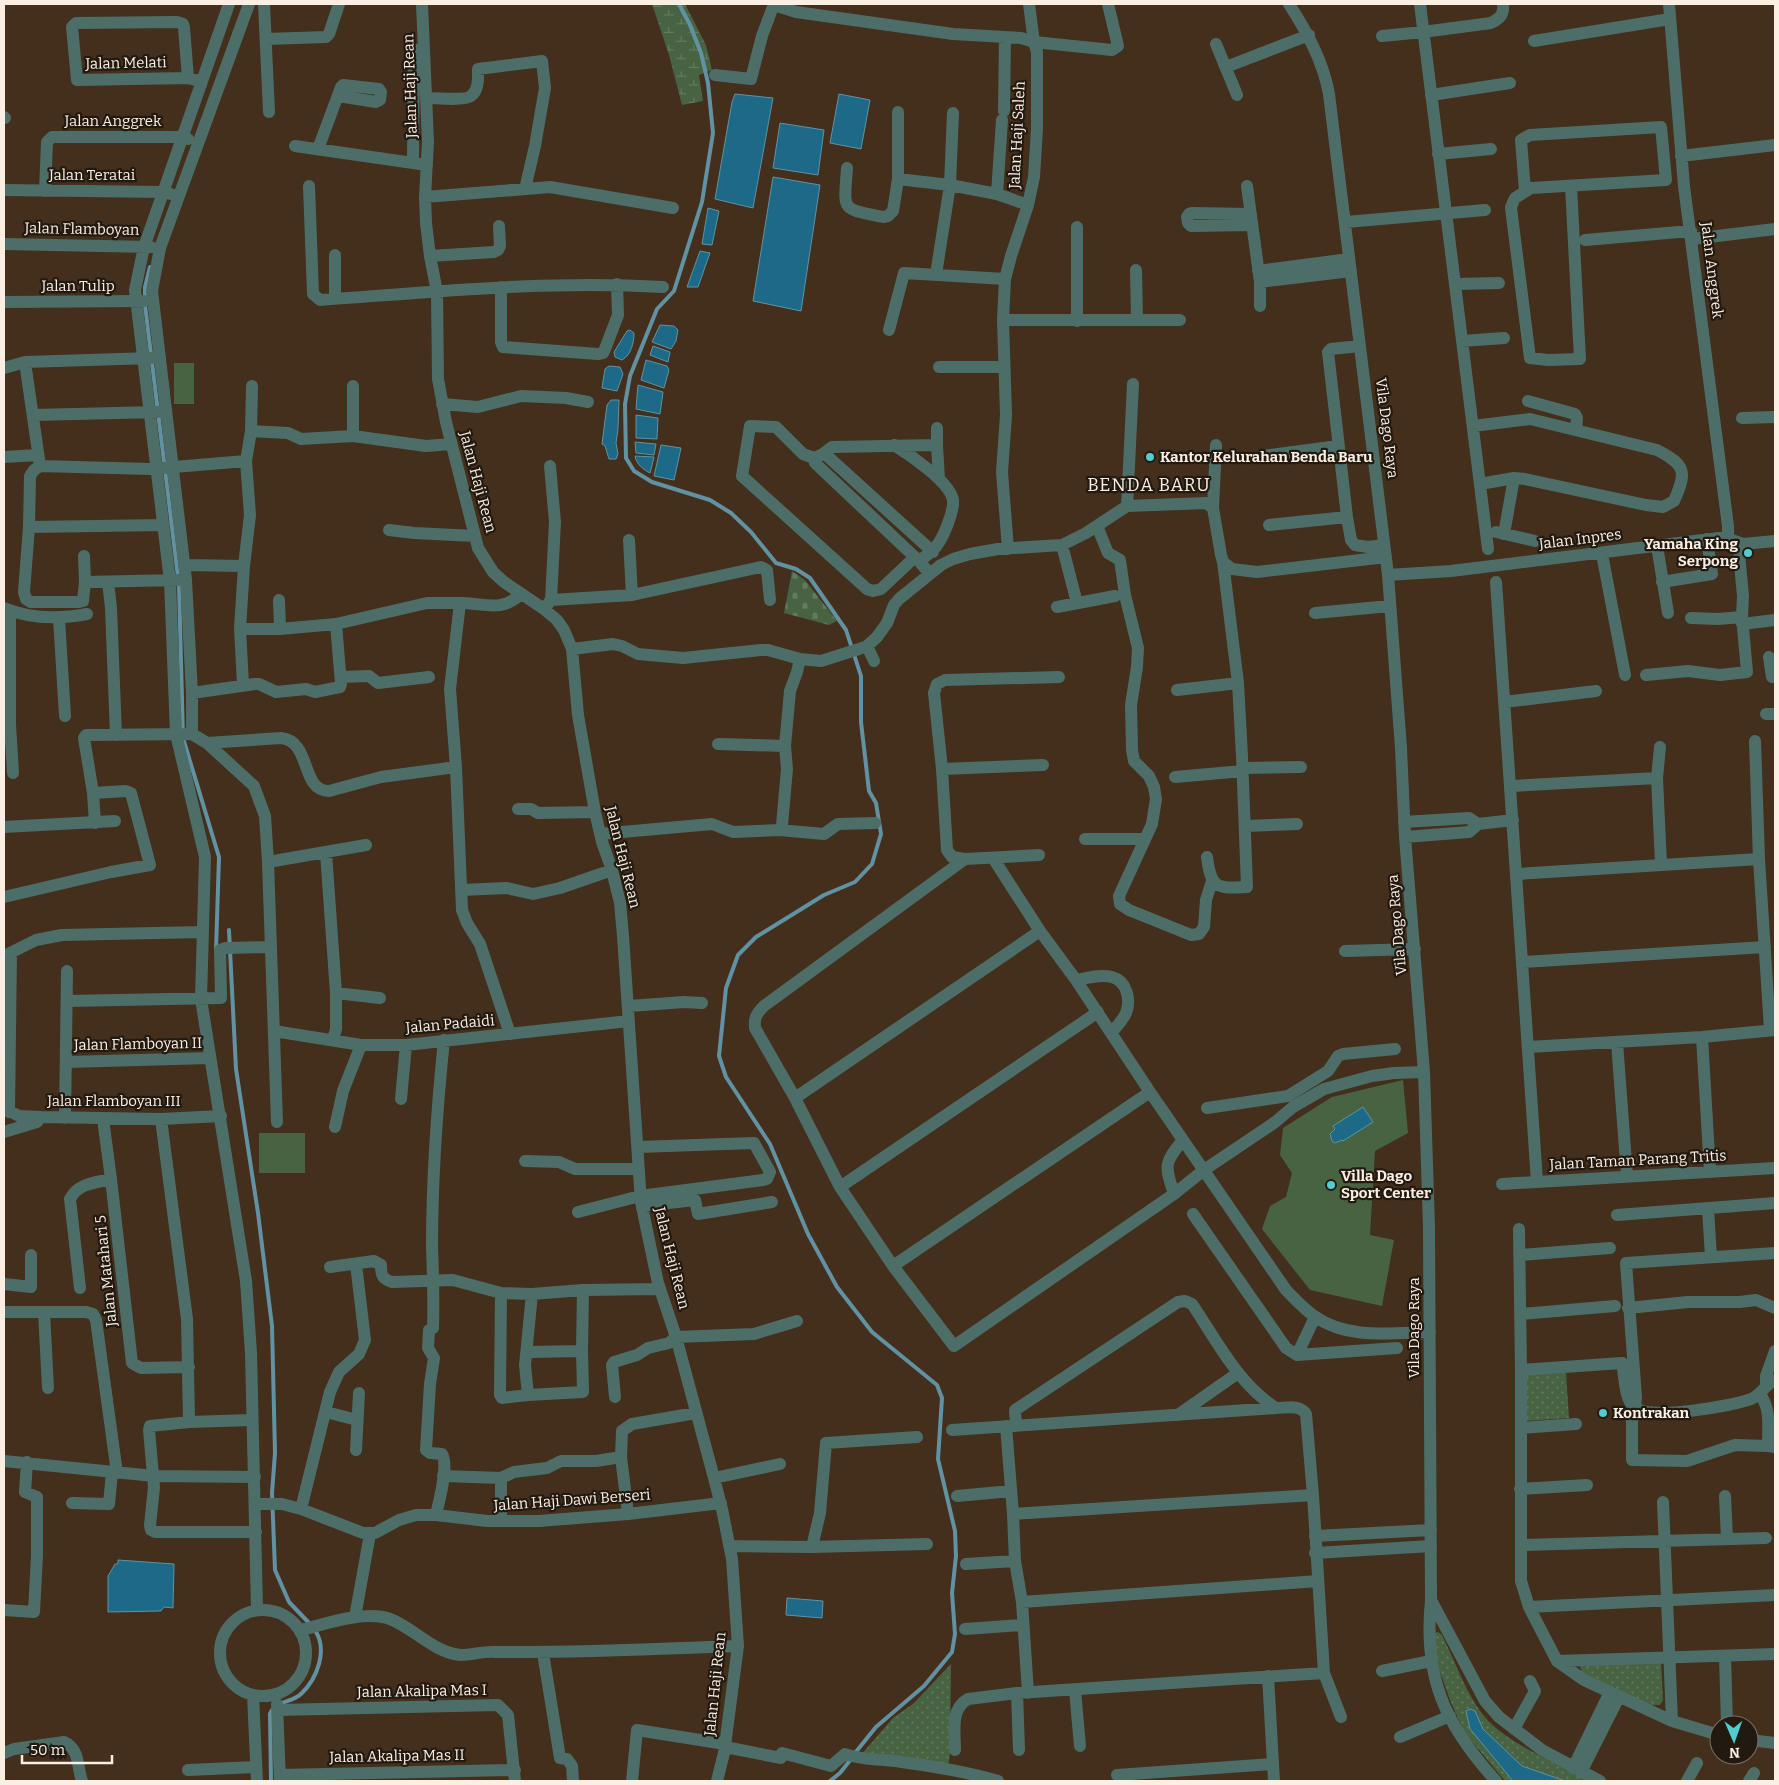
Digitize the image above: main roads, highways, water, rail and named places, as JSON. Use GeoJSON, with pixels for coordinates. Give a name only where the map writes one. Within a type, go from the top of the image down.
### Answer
{"type":"FeatureCollection","features":[{"type":"Feature","properties":{"kind":"water"},"geometry":{"type":"Polygon","coordinates":[[[735,94],[773,98],[753,208],[715,199],[735,94]]]}},
{"type":"Feature","properties":{"kind":"water"},"geometry":{"type":"Polygon","coordinates":[[[839,94],[870,100],[861,149],[830,143],[839,94]]]}},
{"type":"Feature","properties":{"kind":"water"},"geometry":{"type":"Polygon","coordinates":[[[780,123],[824,130],[818,175],[773,168],[780,123]]]}},
{"type":"Feature","properties":{"kind":"water"},"geometry":{"type":"Polygon","coordinates":[[[773,177],[820,185],[801,311],[753,301],[773,177]]]}},
{"type":"Feature","properties":{"kind":"water"},"geometry":{"type":"Polygon","coordinates":[[[708,208],[719,211],[712,245],[702,244],[708,208]]]}},
{"type":"Feature","properties":{"kind":"water"},"geometry":{"type":"Polygon","coordinates":[[[700,251],[710,253],[698,287],[687,287],[700,251]]]}},
{"type":"Feature","properties":{"kind":"water"},"geometry":{"type":"Polygon","coordinates":[[[660,325],[674,326],[678,330],[676,341],[671,349],[652,342],[660,325]]]}},
{"type":"Feature","properties":{"kind":"water"},"geometry":{"type":"Polygon","coordinates":[[[630,330],[634,333],[633,345],[628,355],[622,360],[615,357],[614,352],[627,331],[630,330]]]}},
{"type":"Feature","properties":{"kind":"water"},"geometry":{"type":"Polygon","coordinates":[[[653,346],[670,352],[668,362],[650,355],[653,346]]]}},
{"type":"Feature","properties":{"kind":"water"},"geometry":{"type":"Polygon","coordinates":[[[646,360],[667,366],[669,370],[664,388],[641,380],[646,360]]]}},
{"type":"Feature","properties":{"kind":"water"},"geometry":{"type":"Polygon","coordinates":[[[609,366],[620,367],[623,374],[617,391],[602,388],[605,369],[609,366]]]}},
{"type":"Feature","properties":{"kind":"water"},"geometry":{"type":"Polygon","coordinates":[[[638,385],[663,392],[660,414],[636,409],[638,385]]]}},
{"type":"Feature","properties":{"kind":"water"},"geometry":{"type":"Polygon","coordinates":[[[611,400],[619,400],[616,443],[618,454],[616,459],[609,459],[605,446],[602,444],[607,405],[611,400]]]}},
{"type":"Feature","properties":{"kind":"water"},"geometry":{"type":"Polygon","coordinates":[[[636,415],[658,418],[657,439],[636,438],[636,415]]]}},
{"type":"Feature","properties":{"kind":"water"},"geometry":{"type":"Polygon","coordinates":[[[635,442],[656,444],[654,455],[636,453],[635,442]]]}},
{"type":"Feature","properties":{"kind":"water"},"geometry":{"type":"Polygon","coordinates":[[[661,445],[681,448],[674,480],[654,476],[661,445]]]}},
{"type":"Feature","properties":{"kind":"water"},"geometry":{"type":"Polygon","coordinates":[[[635,456],[654,457],[650,473],[639,464],[635,456]]]}},
{"type":"Feature","properties":{"kind":"water"},"geometry":{"type":"Polygon","coordinates":[[[1363,1107],[1373,1122],[1343,1141],[1335,1143],[1332,1141],[1330,1134],[1335,1129],[1333,1126],[1363,1107]]]}},
{"type":"Feature","properties":{"kind":"water"},"geometry":{"type":"Polygon","coordinates":[[[118,1560],[174,1564],[173,1608],[164,1607],[161,1611],[108,1612],[108,1576],[115,1564],[118,1564],[118,1560]]]}},
{"type":"Feature","properties":{"kind":"water"},"geometry":{"type":"Polygon","coordinates":[[[787,1598],[823,1601],[822,1618],[786,1615],[787,1598]]]}},
{"type":"Feature","properties":{"kind":"water"},"geometry":{"type":"Polygon","coordinates":[[[1470,1709],[1475,1711],[1483,1729],[1522,1766],[1565,1781],[1513,1781],[1470,1729],[1466,1711],[1470,1709]]]}},
{"type":"Feature","properties":{"kind":"waterway"},"geometry":{"type":"LineString","coordinates":[[679,4],[701,53],[708,83],[713,133],[702,202],[674,291],[657,309],[630,376],[625,404],[626,458],[634,471],[652,482],[710,500],[731,513],[751,532],[776,563],[796,569],[810,578],[846,630],[861,676],[861,722],[869,791],[876,803],[881,834],[872,864],[855,882],[824,895],[756,937],[738,955],[726,988],[719,1056],[726,1077],[770,1144],[808,1234],[837,1287],[872,1332],[937,1385],[942,1398],[938,1459],[955,1531],[956,1556],[952,1593],[955,1634],[952,1652],[924,1686],[876,1727],[855,1753]]}},
{"type":"Feature","properties":{"kind":"waterway"},"geometry":{"type":"LineString","coordinates":[[150,267],[145,287],[145,305],[179,585],[183,738],[219,857],[216,950]]}},
{"type":"Feature","properties":{"kind":"waterway"},"geometry":{"type":"LineString","coordinates":[[229,930],[236,1069],[258,1213],[272,1326],[275,1453],[272,1493],[275,1570],[289,1602],[310,1624]]}},
{"type":"Feature","properties":{"kind":"waterway"},"geometry":{"type":"LineString","coordinates":[[280,1704],[294,1699],[301,1694],[307,1688],[316,1672],[321,1654],[321,1645],[314,1629]]}},
{"type":"Feature","properties":{"kind":"waterway"},"geometry":{"type":"LineString","coordinates":[[271,1781],[270,1714],[272,1710]]}},
{"type":"Feature","properties":{"kind":"waterway"},"geometry":{"type":"LineString","coordinates":[[830,1781],[840,1773],[851,1759]]}},
{"type":"Feature","properties":{"kind":"place","name":"Kantor Kelurahan Benda Baru"},"geometry":{"type":"Point","coordinates":[1150,457]}},
{"type":"Feature","properties":{"kind":"place","name":"Yamaha King Serpong"},"geometry":{"type":"Point","coordinates":[1748,553]}},
{"type":"Feature","properties":{"kind":"place","name":"Villa Dago Sport Center"},"geometry":{"type":"Point","coordinates":[1331,1185]}},
{"type":"Feature","properties":{"kind":"place","name":"Kontrakan"},"geometry":{"type":"Point","coordinates":[1603,1413]}},
{"type":"Feature","properties":{"kind":"district","name":"BENDA BARU"},"geometry":{"type":"Point","coordinates":[1149,485]}}]}
